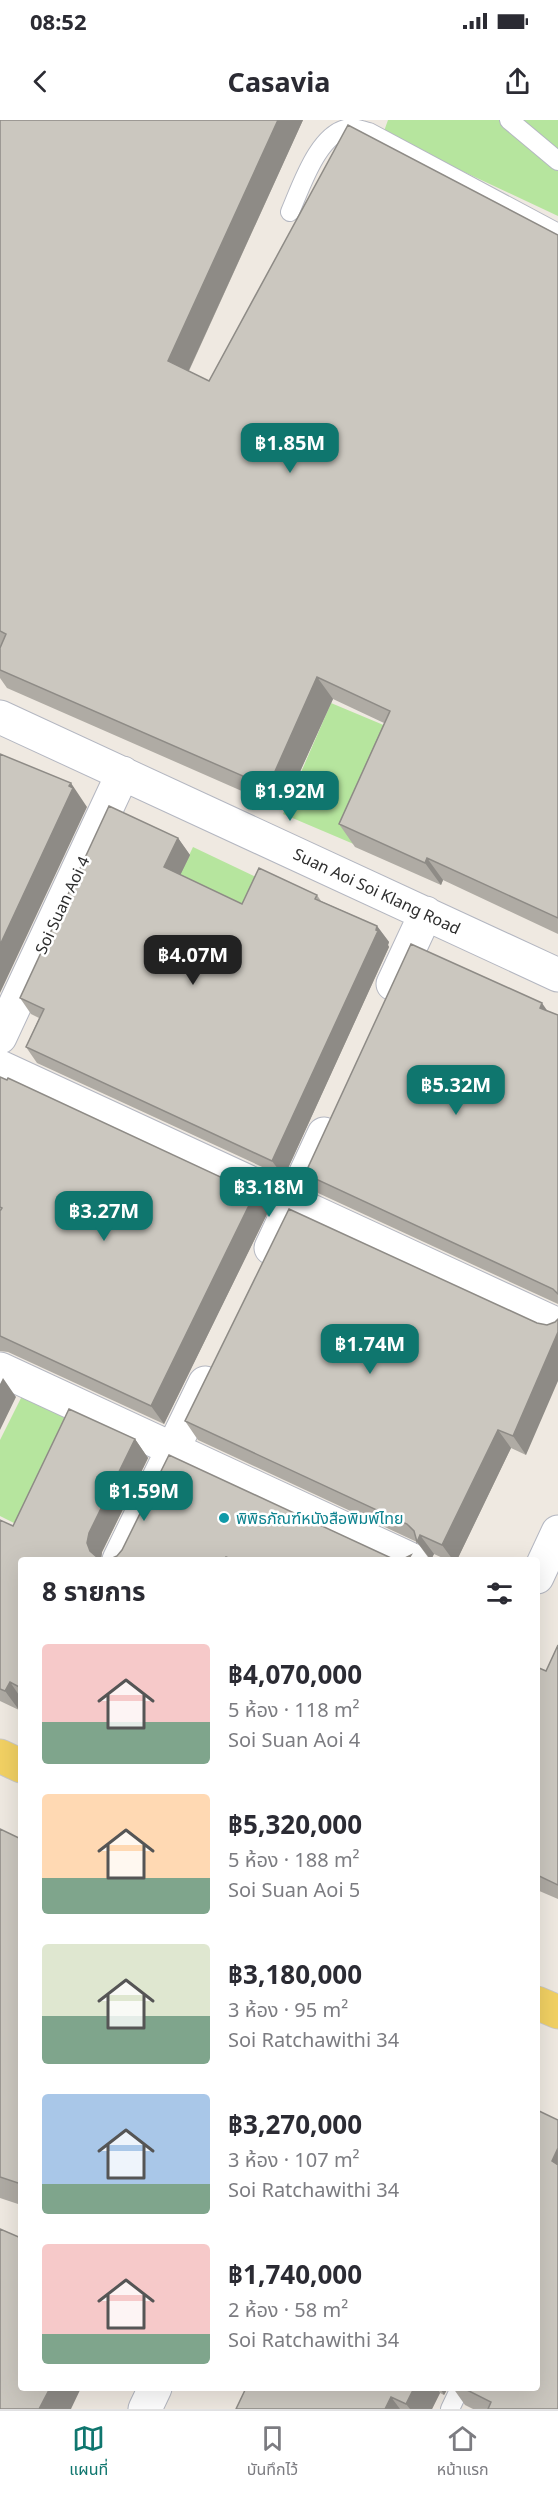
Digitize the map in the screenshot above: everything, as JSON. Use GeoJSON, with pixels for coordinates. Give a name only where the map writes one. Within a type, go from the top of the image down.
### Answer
{"type":"FeatureCollection","features":[{"type":"Feature","properties":{"kind":"main road"},"geometry":{"type":"LineString","coordinates":[[0,1756],[18,1765]]}},
{"type":"Feature","properties":{"kind":"main road"},"geometry":{"type":"LineString","coordinates":[[540,2004],[558,2012]]}},
{"type":"Feature","properties":{"kind":"street","name":"Suan Aoi Soi Klang Road"},"geometry":{"type":"LineString","coordinates":[[0,717],[558,975]]}},
{"type":"Feature","properties":{"kind":"street","name":"Soi Suan Aoi 4"},"geometry":{"type":"LineString","coordinates":[[0,1037],[123,773]]}},
{"type":"Feature","properties":{"kind":"street"},"geometry":{"type":"LineString","coordinates":[[380,1013],[426,914]]}},
{"type":"Feature","properties":{"kind":"street"},"geometry":{"type":"LineString","coordinates":[[0,1067],[558,1324]]}},
{"type":"Feature","properties":{"kind":"street"},"geometry":{"type":"LineString","coordinates":[[256,1278],[336,1107]]}},
{"type":"Feature","properties":{"kind":"street"},"geometry":{"type":"LineString","coordinates":[[120,1557],[216,1361]]}},
{"type":"Feature","properties":{"kind":"street"},"geometry":{"type":"LineString","coordinates":[[0,1369],[406,1557]]}},
{"type":"Feature","properties":{"kind":"street"},"geometry":{"type":"LineString","coordinates":[[540,1571],[558,1532]]}},
{"type":"Feature","properties":{"kind":"street"},"geometry":{"type":"LineString","coordinates":[[145,2409],[153,2391]]}},
{"type":"Feature","properties":{"kind":"lane"},"geometry":{"type":"LineString","coordinates":[[509,120],[558,161]]}},
{"type":"Feature","properties":{"kind":"lane"},"geometry":{"type":"LineString","coordinates":[[290,212],[316,156],[329,138],[350,128],[369,132],[558,232]]}},
{"type":"Feature","properties":{"kind":"lane"},"geometry":{"type":"LineString","coordinates":[[450,2409],[459,2391]]}},
{"type":"Feature","properties":{"kind":"green space"},"geometry":{"type":"Polygon","coordinates":[[[388,120],[558,120],[558,216],[383,134],[388,120]]]}},
{"type":"Feature","properties":{"kind":"green space"},"geometry":{"type":"Polygon","coordinates":[[[331,703],[405,734],[356,845],[283,814],[331,703]]]}},
{"type":"Feature","properties":{"kind":"green space"},"geometry":{"type":"Polygon","coordinates":[[[193,847],[279,888],[258,932],[172,891],[193,847]]]}},
{"type":"Feature","properties":{"kind":"green space"},"geometry":{"type":"Polygon","coordinates":[[[25,1390],[94,1424],[38,1535],[0,1516],[0,1440],[25,1390]]]}},
{"type":"Feature","properties":{"kind":"building"},"geometry":{"type":"Polygon","coordinates":[[[0,120],[278,120],[168,361],[209,381],[348,125],[558,235],[558,918],[427,858],[425,863],[339,824],[390,711],[317,677],[268,787],[0,670],[0,648],[6,634],[0,631],[0,120]]]}},
{"type":"Feature","properties":{"kind":"building"},"geometry":{"type":"Polygon","coordinates":[[[0,754],[71,783],[69,786],[73,788],[0,945],[0,754]]]}},
{"type":"Feature","properties":{"kind":"building"},"geometry":{"type":"Polygon","coordinates":[[[109,806],[178,838],[164,867],[242,904],[259,868],[317,895],[315,899],[377,926],[378,931],[272,1161],[26,1047],[44,1009],[20,998],[109,806]]]}},
{"type":"Feature","properties":{"kind":"building"},"geometry":{"type":"Polygon","coordinates":[[[411,944],[542,1003],[540,1008],[558,1015],[558,1294],[553,1289],[305,1174],[411,944]]]}},
{"type":"Feature","properties":{"kind":"building"},"geometry":{"type":"Polygon","coordinates":[[[0,1077],[7,1080],[8,1078],[255,1193],[151,1406],[0,1336],[0,1211],[2,1208],[0,1207],[0,1077]]]}},
{"type":"Feature","properties":{"kind":"building"},"geometry":{"type":"Polygon","coordinates":[[[289,1209],[537,1323],[547,1325],[558,1319],[558,1332],[513,1436],[498,1430],[442,1545],[420,1535],[417,1542],[414,1531],[407,1524],[185,1421],[289,1209]]]}},
{"type":"Feature","properties":{"kind":"building"},"geometry":{"type":"Polygon","coordinates":[[[69,1409],[135,1439],[89,1533],[87,1543],[90,1551],[97,1557],[18,1557],[18,1686],[10,1682],[5,1691],[0,1689],[0,1520],[13,1526],[69,1409]]]}},
{"type":"Feature","properties":{"kind":"building","name":"พิพิธภัณฑ์หนังสือพิมพ์ไทย"},"geometry":{"type":"Polygon","coordinates":[[[169,1455],[389,1557],[115,1557],[122,1550],[169,1455]]]}},
{"type":"Feature","properties":{"kind":"building"},"geometry":{"type":"Polygon","coordinates":[[[558,1645],[558,1885],[540,1876],[540,1668],[546,1671],[558,1645]]]}},
{"type":"Feature","properties":{"kind":"building"},"geometry":{"type":"Polygon","coordinates":[[[0,1829],[18,1838],[18,2183],[0,2177],[0,1829]]]}},
{"type":"Feature","properties":{"kind":"building"},"geometry":{"type":"Polygon","coordinates":[[[540,2111],[558,2120],[558,2148],[552,2161],[558,2165],[558,2409],[488,2409],[491,2402],[469,2391],[540,2391],[540,2111]]]}},
{"type":"Feature","properties":{"kind":"building"},"geometry":{"type":"Polygon","coordinates":[[[0,2229],[18,2237],[18,2391],[48,2391],[39,2409],[0,2409],[0,2229]]]}},
{"type":"Feature","properties":{"kind":"building"},"geometry":{"type":"Polygon","coordinates":[[[245,2391],[412,2391],[406,2404],[391,2397],[385,2409],[236,2409],[245,2391]]]}},
{"type":"Feature","properties":{"kind":"place","name":"พิพิธภัณฑ์หนังสือพิมพ์ไทย"},"geometry":{"type":"Point","coordinates":[224,1518]}}]}
